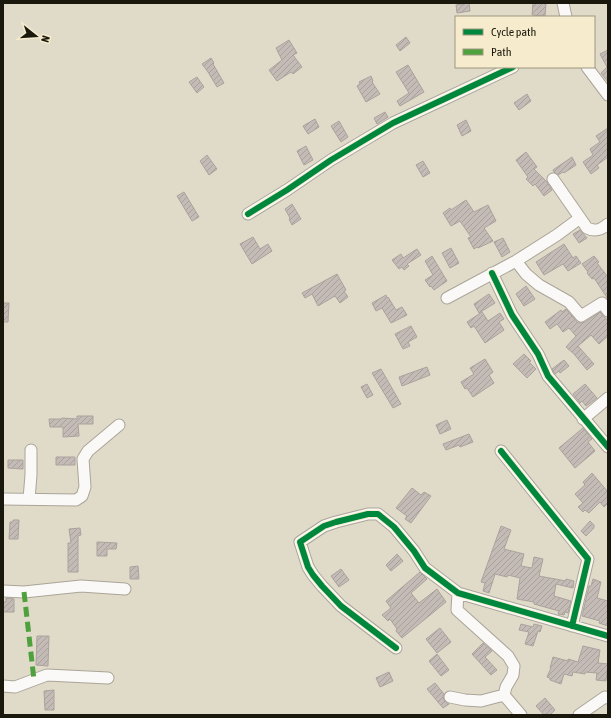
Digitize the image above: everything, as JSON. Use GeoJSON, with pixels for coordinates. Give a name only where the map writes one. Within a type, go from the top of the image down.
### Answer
{"type":"FeatureCollection","features":[{"type":"Feature","properties":{"kind":"street"},"geometry":{"type":"LineString","coordinates":[[563,3],[566,16]]}},
{"type":"Feature","properties":{"kind":"street"},"geometry":{"type":"LineString","coordinates":[[248,214],[331,160],[393,123],[511,68]]}},
{"type":"Feature","properties":{"kind":"street"},"geometry":{"type":"LineString","coordinates":[[588,68],[608,95]]}},
{"type":"Feature","properties":{"kind":"street"},"geometry":{"type":"LineString","coordinates":[[553,179],[587,228],[596,231],[608,224]]}},
{"type":"Feature","properties":{"kind":"street"},"geometry":{"type":"LineString","coordinates":[[447,298],[516,261],[580,218]]}},
{"type":"Feature","properties":{"kind":"street"},"geometry":{"type":"LineString","coordinates":[[516,261],[526,274],[538,285],[569,302],[582,316],[602,303],[608,311]]}},
{"type":"Feature","properties":{"kind":"street"},"geometry":{"type":"LineString","coordinates":[[492,273],[512,316],[538,354],[548,376],[608,447]]}},
{"type":"Feature","properties":{"kind":"street"},"geometry":{"type":"LineString","coordinates":[[584,419],[608,398]]}},
{"type":"Feature","properties":{"kind":"street"},"geometry":{"type":"LineString","coordinates":[[3,499],[76,500],[82,496],[85,487],[83,459],[88,450],[119,425]]}},
{"type":"Feature","properties":{"kind":"street"},"geometry":{"type":"LineString","coordinates":[[29,500],[31,450]]}},
{"type":"Feature","properties":{"kind":"street"},"geometry":{"type":"LineString","coordinates":[[501,451],[588,559],[572,626]]}},
{"type":"Feature","properties":{"kind":"street"},"geometry":{"type":"LineString","coordinates":[[396,648],[341,606],[322,586],[313,576],[308,567],[300,542],[324,526],[368,514],[378,514],[394,527],[414,551],[425,568],[458,593],[608,636]]}},
{"type":"Feature","properties":{"kind":"street"},"geometry":{"type":"LineString","coordinates":[[3,591],[24,592],[81,586],[125,589]]}},
{"type":"Feature","properties":{"kind":"street"},"geometry":{"type":"LineString","coordinates":[[458,593],[457,610],[508,656],[514,666],[513,675],[506,687],[504,695]]}},
{"type":"Feature","properties":{"kind":"street"},"geometry":{"type":"LineString","coordinates":[[3,686],[14,687],[47,675],[108,678]]}},
{"type":"Feature","properties":{"kind":"street"},"geometry":{"type":"LineString","coordinates":[[450,697],[481,701],[504,695]]}},
{"type":"Feature","properties":{"kind":"street"},"geometry":{"type":"LineString","coordinates":[[504,695],[521,715]]}},
{"type":"Feature","properties":{"kind":"street"},"geometry":{"type":"LineString","coordinates":[[579,715],[605,697],[608,698]]}},
{"type":"Feature","properties":{"kind":"building"},"geometry":{"type":"Polygon","coordinates":[[[469,3],[470,11],[457,13],[456,5],[469,3]]]}},
{"type":"Feature","properties":{"kind":"building"},"geometry":{"type":"Polygon","coordinates":[[[533,3],[546,4],[545,16],[532,15],[533,3]]]}},
{"type":"Feature","properties":{"kind":"building"},"geometry":{"type":"Polygon","coordinates":[[[406,37],[410,43],[400,51],[396,45],[406,37]]]}},
{"type":"Feature","properties":{"kind":"building"},"geometry":{"type":"Polygon","coordinates":[[[289,40],[297,53],[293,55],[302,67],[293,74],[291,72],[277,81],[269,70],[282,60],[276,48],[289,40]]]}},
{"type":"Feature","properties":{"kind":"building"},"geometry":{"type":"Polygon","coordinates":[[[608,50],[608,82],[601,73],[607,67],[600,54],[608,50]]]}},
{"type":"Feature","properties":{"kind":"building"},"geometry":{"type":"Polygon","coordinates":[[[211,58],[224,83],[217,87],[202,64],[211,58]]]}},
{"type":"Feature","properties":{"kind":"building"},"geometry":{"type":"Polygon","coordinates":[[[408,65],[424,92],[400,106],[397,101],[409,93],[396,72],[408,65]]]}},
{"type":"Feature","properties":{"kind":"building"},"geometry":{"type":"Polygon","coordinates":[[[371,76],[372,82],[380,94],[366,102],[357,86],[360,84],[359,82],[371,76]]]}},
{"type":"Feature","properties":{"kind":"building"},"geometry":{"type":"Polygon","coordinates":[[[197,77],[204,87],[197,93],[189,82],[197,77]]]}},
{"type":"Feature","properties":{"kind":"building"},"geometry":{"type":"Polygon","coordinates":[[[527,94],[531,101],[519,110],[514,103],[527,94]]]}},
{"type":"Feature","properties":{"kind":"building"},"geometry":{"type":"Polygon","coordinates":[[[385,112],[388,117],[377,124],[374,118],[385,112]]]}},
{"type":"Feature","properties":{"kind":"building"},"geometry":{"type":"Polygon","coordinates":[[[315,119],[319,127],[308,134],[303,126],[315,119]]]}},
{"type":"Feature","properties":{"kind":"building"},"geometry":{"type":"Polygon","coordinates":[[[466,120],[471,131],[462,136],[457,125],[466,120]]]}},
{"type":"Feature","properties":{"kind":"building"},"geometry":{"type":"Polygon","coordinates":[[[339,121],[348,137],[341,142],[331,126],[339,121]]]}},
{"type":"Feature","properties":{"kind":"building"},"geometry":{"type":"Polygon","coordinates":[[[608,128],[608,157],[597,165],[599,168],[591,174],[583,162],[593,155],[590,149],[600,142],[596,136],[608,128]]]}},
{"type":"Feature","properties":{"kind":"building"},"geometry":{"type":"Polygon","coordinates":[[[306,146],[313,160],[304,165],[297,151],[306,146]]]}},
{"type":"Feature","properties":{"kind":"building"},"geometry":{"type":"Polygon","coordinates":[[[526,152],[537,167],[534,169],[547,182],[552,190],[544,196],[535,184],[533,186],[526,179],[528,177],[516,160],[526,152]]]}},
{"type":"Feature","properties":{"kind":"building"},"geometry":{"type":"Polygon","coordinates":[[[207,155],[217,169],[209,175],[200,161],[207,155]]]}},
{"type":"Feature","properties":{"kind":"building"},"geometry":{"type":"Polygon","coordinates":[[[572,157],[576,165],[558,175],[554,172],[553,170],[572,157]]]}},
{"type":"Feature","properties":{"kind":"building"},"geometry":{"type":"Polygon","coordinates":[[[423,161],[430,173],[423,177],[416,165],[423,161]]]}},
{"type":"Feature","properties":{"kind":"building"},"geometry":{"type":"Polygon","coordinates":[[[184,192],[199,217],[192,221],[177,196],[184,192]]]}},
{"type":"Feature","properties":{"kind":"building"},"geometry":{"type":"Polygon","coordinates":[[[466,200],[474,212],[488,205],[496,221],[484,228],[493,241],[474,249],[468,238],[471,237],[460,221],[451,226],[443,213],[450,208],[451,210],[466,200]]]}},
{"type":"Feature","properties":{"kind":"building"},"geometry":{"type":"Polygon","coordinates":[[[292,204],[301,219],[292,225],[285,209],[292,204]]]}},
{"type":"Feature","properties":{"kind":"building"},"geometry":{"type":"Polygon","coordinates":[[[580,230],[587,238],[579,243],[573,234],[580,230]]]}},
{"type":"Feature","properties":{"kind":"building"},"geometry":{"type":"Polygon","coordinates":[[[253,237],[260,249],[268,244],[272,251],[252,264],[240,244],[253,237]]]}},
{"type":"Feature","properties":{"kind":"building"},"geometry":{"type":"Polygon","coordinates":[[[503,238],[510,252],[502,257],[494,242],[503,238]]]}},
{"type":"Feature","properties":{"kind":"building"},"geometry":{"type":"Polygon","coordinates":[[[564,244],[573,258],[576,256],[581,263],[568,271],[563,264],[544,275],[536,262],[564,244]]]}},
{"type":"Feature","properties":{"kind":"building"},"geometry":{"type":"Polygon","coordinates":[[[451,248],[459,263],[450,268],[442,253],[451,248]]]}},
{"type":"Feature","properties":{"kind":"building"},"geometry":{"type":"Polygon","coordinates":[[[417,249],[421,255],[407,264],[409,266],[404,270],[402,267],[399,269],[392,260],[401,254],[403,258],[417,249]]]}},
{"type":"Feature","properties":{"kind":"building"},"geometry":{"type":"Polygon","coordinates":[[[432,256],[447,281],[434,290],[425,280],[433,275],[425,261],[432,256]]]}},
{"type":"Feature","properties":{"kind":"building"},"geometry":{"type":"Polygon","coordinates":[[[594,256],[599,262],[597,263],[608,277],[608,299],[594,278],[592,279],[587,273],[588,272],[582,264],[594,256]]]}},
{"type":"Feature","properties":{"kind":"building"},"geometry":{"type":"Polygon","coordinates":[[[337,274],[346,290],[344,291],[348,297],[340,303],[335,296],[318,306],[312,294],[305,298],[302,293],[337,274]]]}},
{"type":"Feature","properties":{"kind":"building"},"geometry":{"type":"Polygon","coordinates":[[[526,286],[535,299],[524,306],[516,294],[526,286]]]}},
{"type":"Feature","properties":{"kind":"building"},"geometry":{"type":"Polygon","coordinates":[[[489,294],[495,303],[479,313],[474,304],[489,294]]]}},
{"type":"Feature","properties":{"kind":"building"},"geometry":{"type":"Polygon","coordinates":[[[386,295],[396,310],[402,307],[407,315],[391,323],[382,308],[376,311],[372,303],[386,295]]]}},
{"type":"Feature","properties":{"kind":"building"},"geometry":{"type":"Polygon","coordinates":[[[3,303],[9,303],[8,322],[3,322],[3,303]]]}},
{"type":"Feature","properties":{"kind":"building"},"geometry":{"type":"Polygon","coordinates":[[[566,309],[578,323],[585,322],[600,312],[608,321],[608,336],[599,344],[591,335],[578,346],[594,364],[587,370],[566,347],[576,336],[569,328],[563,332],[557,324],[550,329],[545,322],[561,310],[562,312],[566,309]]]}},
{"type":"Feature","properties":{"kind":"building"},"geometry":{"type":"Polygon","coordinates":[[[482,312],[488,321],[500,313],[504,319],[499,322],[504,330],[485,343],[474,326],[471,328],[467,322],[482,312]]]}},
{"type":"Feature","properties":{"kind":"building"},"geometry":{"type":"Polygon","coordinates":[[[411,326],[417,337],[408,342],[410,346],[403,349],[395,334],[411,326]]]}},
{"type":"Feature","properties":{"kind":"building"},"geometry":{"type":"Polygon","coordinates":[[[524,354],[536,369],[527,378],[513,364],[524,354]]]}},
{"type":"Feature","properties":{"kind":"building"},"geometry":{"type":"Polygon","coordinates":[[[485,359],[493,372],[489,375],[494,383],[473,397],[467,388],[465,389],[461,382],[474,374],[470,368],[485,359]]]}},
{"type":"Feature","properties":{"kind":"building"},"geometry":{"type":"Polygon","coordinates":[[[564,360],[569,366],[560,373],[559,371],[555,374],[552,369],[564,360]]]}},
{"type":"Feature","properties":{"kind":"building"},"geometry":{"type":"Polygon","coordinates":[[[427,367],[430,375],[402,386],[399,377],[427,367]]]}},
{"type":"Feature","properties":{"kind":"building"},"geometry":{"type":"Polygon","coordinates":[[[381,369],[401,404],[393,408],[372,373],[381,369]]]}},
{"type":"Feature","properties":{"kind":"building"},"geometry":{"type":"Polygon","coordinates":[[[367,384],[373,395],[367,398],[361,387],[367,384]]]}},
{"type":"Feature","properties":{"kind":"building"},"geometry":{"type":"Polygon","coordinates":[[[585,384],[597,398],[586,406],[582,401],[580,403],[573,394],[585,384]]]}},
{"type":"Feature","properties":{"kind":"building"},"geometry":{"type":"Polygon","coordinates":[[[77,416],[93,416],[93,424],[78,424],[79,436],[63,437],[63,427],[50,427],[49,419],[77,419],[77,416]]]}},
{"type":"Feature","properties":{"kind":"building"},"geometry":{"type":"Polygon","coordinates":[[[447,420],[451,429],[440,434],[436,425],[447,420]]]}},
{"type":"Feature","properties":{"kind":"building"},"geometry":{"type":"Polygon","coordinates":[[[583,428],[592,439],[588,442],[595,451],[575,468],[559,448],[583,428]]]}},
{"type":"Feature","properties":{"kind":"building"},"geometry":{"type":"Polygon","coordinates":[[[469,434],[473,442],[446,450],[443,444],[469,434]]]}},
{"type":"Feature","properties":{"kind":"building"},"geometry":{"type":"Polygon","coordinates":[[[56,457],[75,457],[75,465],[56,465],[56,457]]]}},
{"type":"Feature","properties":{"kind":"building"},"geometry":{"type":"Polygon","coordinates":[[[8,460],[23,460],[23,469],[8,468],[8,460]]]}},
{"type":"Feature","properties":{"kind":"building"},"geometry":{"type":"Polygon","coordinates":[[[592,473],[608,492],[608,503],[604,507],[600,502],[589,513],[585,510],[583,512],[578,507],[583,503],[575,494],[585,485],[583,482],[592,473]]]}},
{"type":"Feature","properties":{"kind":"building"},"geometry":{"type":"Polygon","coordinates":[[[412,488],[421,495],[424,492],[431,496],[411,523],[405,519],[407,516],[396,508],[412,488]]]}},
{"type":"Feature","properties":{"kind":"building"},"geometry":{"type":"Polygon","coordinates":[[[13,520],[19,520],[18,539],[9,539],[10,522],[13,522],[13,520]]]}},
{"type":"Feature","properties":{"kind":"building"},"geometry":{"type":"Polygon","coordinates":[[[590,521],[594,525],[594,528],[586,536],[581,531],[590,521]]]}},
{"type":"Feature","properties":{"kind":"building"},"geometry":{"type":"Polygon","coordinates":[[[501,526],[511,530],[504,549],[524,554],[521,566],[532,568],[534,557],[543,559],[539,576],[574,581],[573,588],[556,584],[554,596],[571,601],[568,613],[565,612],[564,615],[558,614],[559,611],[534,604],[534,602],[517,599],[520,578],[495,574],[489,593],[483,591],[485,583],[481,582],[501,526]]]}},
{"type":"Feature","properties":{"kind":"building"},"geometry":{"type":"Polygon","coordinates":[[[80,528],[81,535],[78,536],[78,572],[68,572],[68,543],[71,543],[69,529],[80,528]]]}},
{"type":"Feature","properties":{"kind":"building"},"geometry":{"type":"Polygon","coordinates":[[[97,542],[117,543],[116,549],[107,549],[107,556],[97,556],[97,542]]]}},
{"type":"Feature","properties":{"kind":"building"},"geometry":{"type":"Polygon","coordinates":[[[397,554],[403,561],[391,571],[386,565],[397,554]]]}},
{"type":"Feature","properties":{"kind":"building"},"geometry":{"type":"Polygon","coordinates":[[[138,566],[139,579],[130,579],[130,567],[138,566]]]}},
{"type":"Feature","properties":{"kind":"building"},"geometry":{"type":"Polygon","coordinates":[[[341,569],[349,580],[339,587],[331,576],[341,569]]]}},
{"type":"Feature","properties":{"kind":"building"},"geometry":{"type":"Polygon","coordinates":[[[420,572],[427,579],[411,593],[419,603],[437,589],[446,602],[402,638],[396,631],[397,629],[390,619],[388,621],[382,615],[391,608],[386,601],[420,572]]]}},
{"type":"Feature","properties":{"kind":"building"},"geometry":{"type":"Polygon","coordinates":[[[593,579],[601,582],[597,598],[608,601],[608,626],[599,623],[600,621],[582,616],[589,586],[591,586],[593,579]]]}},
{"type":"Feature","properties":{"kind":"building"},"geometry":{"type":"Polygon","coordinates":[[[6,598],[14,599],[14,612],[3,612],[3,602],[6,602],[6,598]]]}},
{"type":"Feature","properties":{"kind":"building"},"geometry":{"type":"Polygon","coordinates":[[[521,624],[533,627],[534,624],[542,626],[540,632],[538,631],[533,646],[525,644],[529,632],[519,630],[521,624]]]}},
{"type":"Feature","properties":{"kind":"building"},"geometry":{"type":"Polygon","coordinates":[[[440,628],[451,642],[437,653],[426,639],[440,628]]]}},
{"type":"Feature","properties":{"kind":"building"},"geometry":{"type":"Polygon","coordinates":[[[37,636],[49,636],[48,666],[36,665],[37,636]]]}},
{"type":"Feature","properties":{"kind":"building"},"geometry":{"type":"Polygon","coordinates":[[[483,643],[492,651],[485,657],[497,670],[491,675],[472,654],[483,643]]]}},
{"type":"Feature","properties":{"kind":"building"},"geometry":{"type":"Polygon","coordinates":[[[583,646],[600,650],[598,663],[608,664],[606,681],[596,680],[597,673],[585,672],[585,674],[573,672],[572,676],[564,674],[561,684],[550,680],[550,678],[547,677],[551,668],[553,657],[578,662],[583,646]]]}},
{"type":"Feature","properties":{"kind":"building"},"geometry":{"type":"Polygon","coordinates":[[[437,654],[449,670],[441,676],[429,661],[437,654]]]}},
{"type":"Feature","properties":{"kind":"building"},"geometry":{"type":"Polygon","coordinates":[[[389,672],[393,681],[380,687],[376,678],[389,672]]]}},
{"type":"Feature","properties":{"kind":"building"},"geometry":{"type":"Polygon","coordinates":[[[435,683],[444,694],[444,700],[449,704],[443,708],[427,689],[435,683]]]}},
{"type":"Feature","properties":{"kind":"building"},"geometry":{"type":"Polygon","coordinates":[[[54,690],[54,710],[45,710],[44,691],[54,690]]]}},
{"type":"Feature","properties":{"kind":"building"},"geometry":{"type":"Polygon","coordinates":[[[545,698],[555,710],[550,715],[544,715],[536,706],[545,698]]]}},
{"type":"Feature","properties":{"kind":"marked path"},"geometry":{"type":"LineString","coordinates":[[24,592],[34,680]]}},
{"type":"Feature","properties":{"kind":"cycle path"},"geometry":{"type":"LineString","coordinates":[[248,214],[331,160],[393,123],[511,68]]}},
{"type":"Feature","properties":{"kind":"cycle path"},"geometry":{"type":"LineString","coordinates":[[492,273],[512,315],[538,354],[548,376],[608,447]]}},
{"type":"Feature","properties":{"kind":"cycle path"},"geometry":{"type":"LineString","coordinates":[[501,451],[588,559],[572,626]]}},
{"type":"Feature","properties":{"kind":"cycle path"},"geometry":{"type":"LineString","coordinates":[[396,648],[341,606],[322,586],[308,567],[300,542],[324,526],[368,514],[378,514],[394,527],[414,551],[425,568],[458,593],[608,636]]}}]}
